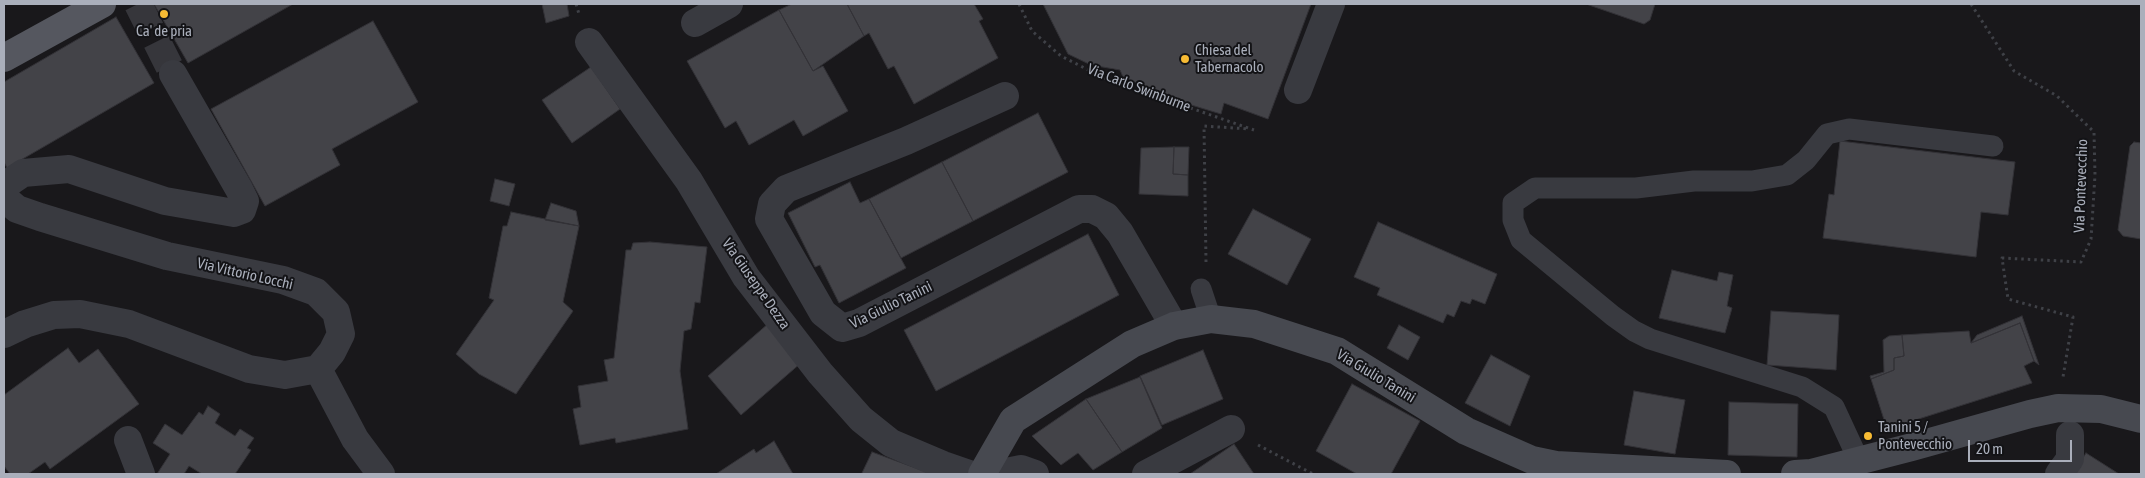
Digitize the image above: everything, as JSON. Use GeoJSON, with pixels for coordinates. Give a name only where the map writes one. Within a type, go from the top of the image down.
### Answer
{"type":"FeatureCollection","features":[{"type":"Feature","properties":{"kind":"main road"},"geometry":{"type":"LineString","coordinates":[[4,58],[102,4]]}},
{"type":"Feature","properties":{"kind":"main road","name":"Via Giulio Tanini"},"geometry":{"type":"LineString","coordinates":[[982,474],[1013,420],[1132,344],[1174,326],[1211,320],[1254,324],[1337,351],[1466,431],[1531,467],[1556,466],[1727,474]]}},
{"type":"Feature","properties":{"kind":"main road"},"geometry":{"type":"LineString","coordinates":[[1795,474],[1811,473],[1859,461],[2058,408],[2101,409],[2141,419]]}},
{"type":"Feature","properties":{"kind":"street"},"geometry":{"type":"LineString","coordinates":[[695,23],[729,4]]}},
{"type":"Feature","properties":{"kind":"street"},"geometry":{"type":"LineString","coordinates":[[1298,90],[1331,4]]}},
{"type":"Feature","properties":{"kind":"street","name":"Via Giuseppe Dezza"},"geometry":{"type":"LineString","coordinates":[[589,42],[689,181],[746,276],[820,373],[861,419],[890,443],[969,474]]}},
{"type":"Feature","properties":{"kind":"street"},"geometry":{"type":"LineString","coordinates":[[4,186],[23,173],[69,169],[165,201],[234,213],[242,210],[245,201],[239,189],[173,74]]}},
{"type":"Feature","properties":{"kind":"street","name":"Via Giulio Tanini"},"geometry":{"type":"LineString","coordinates":[[1004,96],[906,141],[786,189],[772,204],[769,219],[823,313],[842,328],[859,323],[1079,209],[1092,209],[1106,216],[1120,233],[1174,326]]}},
{"type":"Feature","properties":{"kind":"street","name":"Via Vittorio Locchi"},"geometry":{"type":"LineString","coordinates":[[4,198],[17,209],[158,254],[284,280],[316,292],[336,312],[341,334],[332,352],[318,369]]}},
{"type":"Feature","properties":{"kind":"street"},"geometry":{"type":"LineString","coordinates":[[4,334],[25,324],[54,315],[80,314],[128,324],[249,369],[284,375],[318,369],[355,439],[381,474]]}},
{"type":"Feature","properties":{"kind":"street"},"geometry":{"type":"LineString","coordinates":[[1146,474],[1231,429]]}},
{"type":"Feature","properties":{"kind":"street"},"geometry":{"type":"LineString","coordinates":[[2059,474],[2070,459],[2070,436]]}},
{"type":"Feature","properties":{"kind":"street"},"geometry":{"type":"LineString","coordinates":[[128,440],[141,474]]}},
{"type":"Feature","properties":{"kind":"street"},"geometry":{"type":"LineString","coordinates":[[996,474],[1021,468],[1035,474]]}},
{"type":"Feature","properties":{"kind":"lane"},"geometry":{"type":"LineString","coordinates":[[1859,461],[1834,407],[1802,387],[1650,339],[1634,331],[1613,316],[1521,240],[1514,220],[1513,203],[1535,188],[1636,188],[1694,181],[1752,180],[1787,175],[1806,160],[1827,134],[1850,129],[1993,146]]}},
{"type":"Feature","properties":{"kind":"lane"},"geometry":{"type":"LineString","coordinates":[[1201,289],[1211,320]]}},
{"type":"Feature","properties":{"kind":"path","name":"Via Carlo Swinburne"},"geometry":{"type":"LineString","coordinates":[[1019,4],[1032,31],[1060,56],[1104,78],[1254,130],[1204,126],[1206,262],[1201,289]]}},
{"type":"Feature","properties":{"kind":"path","name":"Via Pontevecchio"},"geometry":{"type":"LineString","coordinates":[[1971,4],[2014,71],[2057,96],[2094,132],[2095,175],[2091,239],[2081,262],[2002,258],[2008,298],[2073,317],[2058,408]]}},
{"type":"Feature","properties":{"kind":"path"},"geometry":{"type":"LineString","coordinates":[[1231,429],[1306,472],[1313,474]]}},
{"type":"Feature","properties":{"kind":"building"},"geometry":{"type":"Polygon","coordinates":[[[154,4],[293,4],[188,63],[154,4]]]}},
{"type":"Feature","properties":{"kind":"building"},"geometry":{"type":"Polygon","coordinates":[[[542,4],[567,4],[569,16],[546,23],[542,4]]]}},
{"type":"Feature","properties":{"kind":"building"},"geometry":{"type":"Polygon","coordinates":[[[792,4],[847,4],[864,36],[813,71],[779,10],[792,4]]]}},
{"type":"Feature","properties":{"kind":"building"},"geometry":{"type":"Polygon","coordinates":[[[847,4],[974,4],[983,19],[979,21],[998,58],[914,104],[894,66],[888,69],[869,33],[864,36],[847,4]]]}},
{"type":"Feature","properties":{"kind":"building","name":"Chiesa del Tabernacolo"},"geometry":{"type":"Polygon","coordinates":[[[1043,4],[1311,4],[1268,119],[1224,103],[1221,114],[1178,101],[1123,77],[1120,70],[1091,65],[1068,54],[1043,4]]]}},
{"type":"Feature","properties":{"kind":"building"},"geometry":{"type":"Polygon","coordinates":[[[1586,4],[1655,4],[1650,20],[1644,24],[1586,4]]]}},
{"type":"Feature","properties":{"kind":"building"},"geometry":{"type":"Polygon","coordinates":[[[779,10],[813,71],[823,66],[848,111],[803,136],[794,120],[749,145],[736,121],[725,128],[687,61],[779,10]]]}},
{"type":"Feature","properties":{"kind":"building"},"geometry":{"type":"Polygon","coordinates":[[[116,17],[154,83],[7,168],[4,162],[4,82],[116,17]]]}},
{"type":"Feature","properties":{"kind":"building"},"geometry":{"type":"Polygon","coordinates":[[[373,21],[418,102],[332,149],[340,165],[265,206],[211,109],[373,21]]]}},
{"type":"Feature","properties":{"kind":"building"},"geometry":{"type":"Polygon","coordinates":[[[591,67],[620,109],[572,143],[542,100],[591,67]]]}},
{"type":"Feature","properties":{"kind":"building"},"geometry":{"type":"Polygon","coordinates":[[[1038,113],[1068,172],[973,221],[942,162],[1038,113]]]}},
{"type":"Feature","properties":{"kind":"building"},"geometry":{"type":"Polygon","coordinates":[[[1840,141],[2015,162],[2008,215],[1981,212],[1976,257],[1823,238],[1829,194],[1834,195],[1840,141]]]}},
{"type":"Feature","properties":{"kind":"building"},"geometry":{"type":"Polygon","coordinates":[[[2134,142],[2141,143],[2141,239],[2123,236],[2118,230],[2130,146],[2134,142]]]}},
{"type":"Feature","properties":{"kind":"building"},"geometry":{"type":"Polygon","coordinates":[[[1174,147],[1189,147],[1188,175],[1173,174],[1174,147]]]}},
{"type":"Feature","properties":{"kind":"building"},"geometry":{"type":"Polygon","coordinates":[[[1174,147],[1173,174],[1188,175],[1188,196],[1139,194],[1141,148],[1174,147]]]}},
{"type":"Feature","properties":{"kind":"building"},"geometry":{"type":"Polygon","coordinates":[[[942,162],[973,221],[901,258],[869,199],[942,162]]]}},
{"type":"Feature","properties":{"kind":"building"},"geometry":{"type":"Polygon","coordinates":[[[495,179],[515,184],[509,206],[490,201],[495,179]]]}},
{"type":"Feature","properties":{"kind":"building"},"geometry":{"type":"Polygon","coordinates":[[[850,182],[860,203],[869,199],[906,268],[839,303],[820,265],[815,267],[788,213],[850,182]]]}},
{"type":"Feature","properties":{"kind":"building"},"geometry":{"type":"Polygon","coordinates":[[[551,203],[576,211],[579,226],[545,220],[551,203]]]}},
{"type":"Feature","properties":{"kind":"building"},"geometry":{"type":"Polygon","coordinates":[[[1253,209],[1311,239],[1287,285],[1228,254],[1253,209]]]}},
{"type":"Feature","properties":{"kind":"building"},"geometry":{"type":"Polygon","coordinates":[[[511,212],[579,226],[563,302],[573,311],[516,394],[479,374],[456,354],[494,300],[489,298],[503,226],[507,226],[511,212]]]}},
{"type":"Feature","properties":{"kind":"building"},"geometry":{"type":"Polygon","coordinates":[[[1378,222],[1497,274],[1485,304],[1472,299],[1470,304],[1461,301],[1454,317],[1447,314],[1443,323],[1377,295],[1380,288],[1354,277],[1378,222]]]}},
{"type":"Feature","properties":{"kind":"building"},"geometry":{"type":"Polygon","coordinates":[[[1088,234],[1119,295],[936,391],[904,330],[1088,234]]]}},
{"type":"Feature","properties":{"kind":"building"},"geometry":{"type":"Polygon","coordinates":[[[650,242],[707,247],[700,303],[695,302],[691,329],[684,331],[680,371],[688,429],[616,443],[615,438],[580,445],[573,409],[581,407],[578,386],[608,381],[604,360],[614,358],[626,250],[631,250],[633,243],[650,242]]]}},
{"type":"Feature","properties":{"kind":"building"},"geometry":{"type":"Polygon","coordinates":[[[1672,270],[1717,281],[1719,272],[1733,275],[1727,306],[1732,308],[1725,333],[1659,318],[1672,270]]]}},
{"type":"Feature","properties":{"kind":"building"},"geometry":{"type":"Polygon","coordinates":[[[1771,311],[1839,315],[1836,370],[1767,365],[1771,311]]]}},
{"type":"Feature","properties":{"kind":"building"},"geometry":{"type":"Polygon","coordinates":[[[2022,316],[2039,365],[2034,361],[2020,323],[1971,343],[1977,335],[2022,316]]]}},
{"type":"Feature","properties":{"kind":"building"},"geometry":{"type":"Polygon","coordinates":[[[769,323],[802,362],[741,415],[708,376],[769,323]]]}},
{"type":"Feature","properties":{"kind":"building"},"geometry":{"type":"Polygon","coordinates":[[[2020,323],[2034,361],[2024,366],[2032,383],[1887,429],[1871,379],[1894,370],[1894,358],[1904,356],[1902,335],[1969,331],[1971,343],[2020,323]]]}},
{"type":"Feature","properties":{"kind":"building"},"geometry":{"type":"Polygon","coordinates":[[[1399,325],[1420,337],[1408,360],[1387,348],[1399,325]]]}},
{"type":"Feature","properties":{"kind":"building"},"geometry":{"type":"Polygon","coordinates":[[[1902,335],[1904,356],[1894,358],[1894,370],[1871,379],[1870,376],[1884,372],[1883,340],[1889,336],[1902,335]]]}},
{"type":"Feature","properties":{"kind":"building"},"geometry":{"type":"Polygon","coordinates":[[[68,348],[79,363],[98,349],[139,404],[50,469],[45,462],[28,474],[10,474],[4,466],[4,395],[68,348]]]}},
{"type":"Feature","properties":{"kind":"building"},"geometry":{"type":"Polygon","coordinates":[[[1203,350],[1223,399],[1162,425],[1140,376],[1203,350]]]}},
{"type":"Feature","properties":{"kind":"building"},"geometry":{"type":"Polygon","coordinates":[[[1491,355],[1530,376],[1510,426],[1465,403],[1491,355]]]}},
{"type":"Feature","properties":{"kind":"building"},"geometry":{"type":"Polygon","coordinates":[[[1140,377],[1162,428],[1122,452],[1086,399],[1140,377]]]}},
{"type":"Feature","properties":{"kind":"building"},"geometry":{"type":"Polygon","coordinates":[[[1352,384],[1420,421],[1391,474],[1357,474],[1316,451],[1352,384]]]}},
{"type":"Feature","properties":{"kind":"building"},"geometry":{"type":"Polygon","coordinates":[[[1634,391],[1685,400],[1675,454],[1624,445],[1634,391]]]}},
{"type":"Feature","properties":{"kind":"building"},"geometry":{"type":"Polygon","coordinates":[[[1086,399],[1122,452],[1093,470],[1078,453],[1061,465],[1032,436],[1086,399]]]}},
{"type":"Feature","properties":{"kind":"building"},"geometry":{"type":"Polygon","coordinates":[[[1729,402],[1798,404],[1797,457],[1728,455],[1729,402]]]}},
{"type":"Feature","properties":{"kind":"building"},"geometry":{"type":"Polygon","coordinates":[[[208,406],[220,414],[215,423],[235,436],[240,429],[254,438],[247,448],[251,450],[235,474],[202,474],[189,466],[184,474],[157,474],[170,454],[153,443],[165,424],[182,435],[199,412],[203,415],[208,406]]]}},
{"type":"Feature","properties":{"kind":"building"},"geometry":{"type":"Polygon","coordinates":[[[774,441],[793,474],[716,474],[754,449],[756,453],[774,441]]]}},
{"type":"Feature","properties":{"kind":"building"},"geometry":{"type":"Polygon","coordinates":[[[1234,444],[1254,474],[1190,474],[1234,444]]]}},
{"type":"Feature","properties":{"kind":"building"},"geometry":{"type":"Polygon","coordinates":[[[872,452],[932,474],[863,474],[872,452]]]}},
{"type":"Feature","properties":{"kind":"building"},"geometry":{"type":"Polygon","coordinates":[[[2086,453],[2119,474],[2073,474],[2086,453]]]}},
{"type":"Feature","properties":{"kind":"tunnel"},"geometry":{"type":"LineString","coordinates":[[138,4],[173,74]]}},
{"type":"Feature","properties":{"kind":"place","name":"Ca' de pria"},"geometry":{"type":"Point","coordinates":[164,14]}},
{"type":"Feature","properties":{"kind":"place","name":"Chiesa del Tabernacolo"},"geometry":{"type":"Point","coordinates":[1185,59]}},
{"type":"Feature","properties":{"kind":"place","name":"Tanini 5 / Pontevecchio"},"geometry":{"type":"Point","coordinates":[1868,436]}}]}
